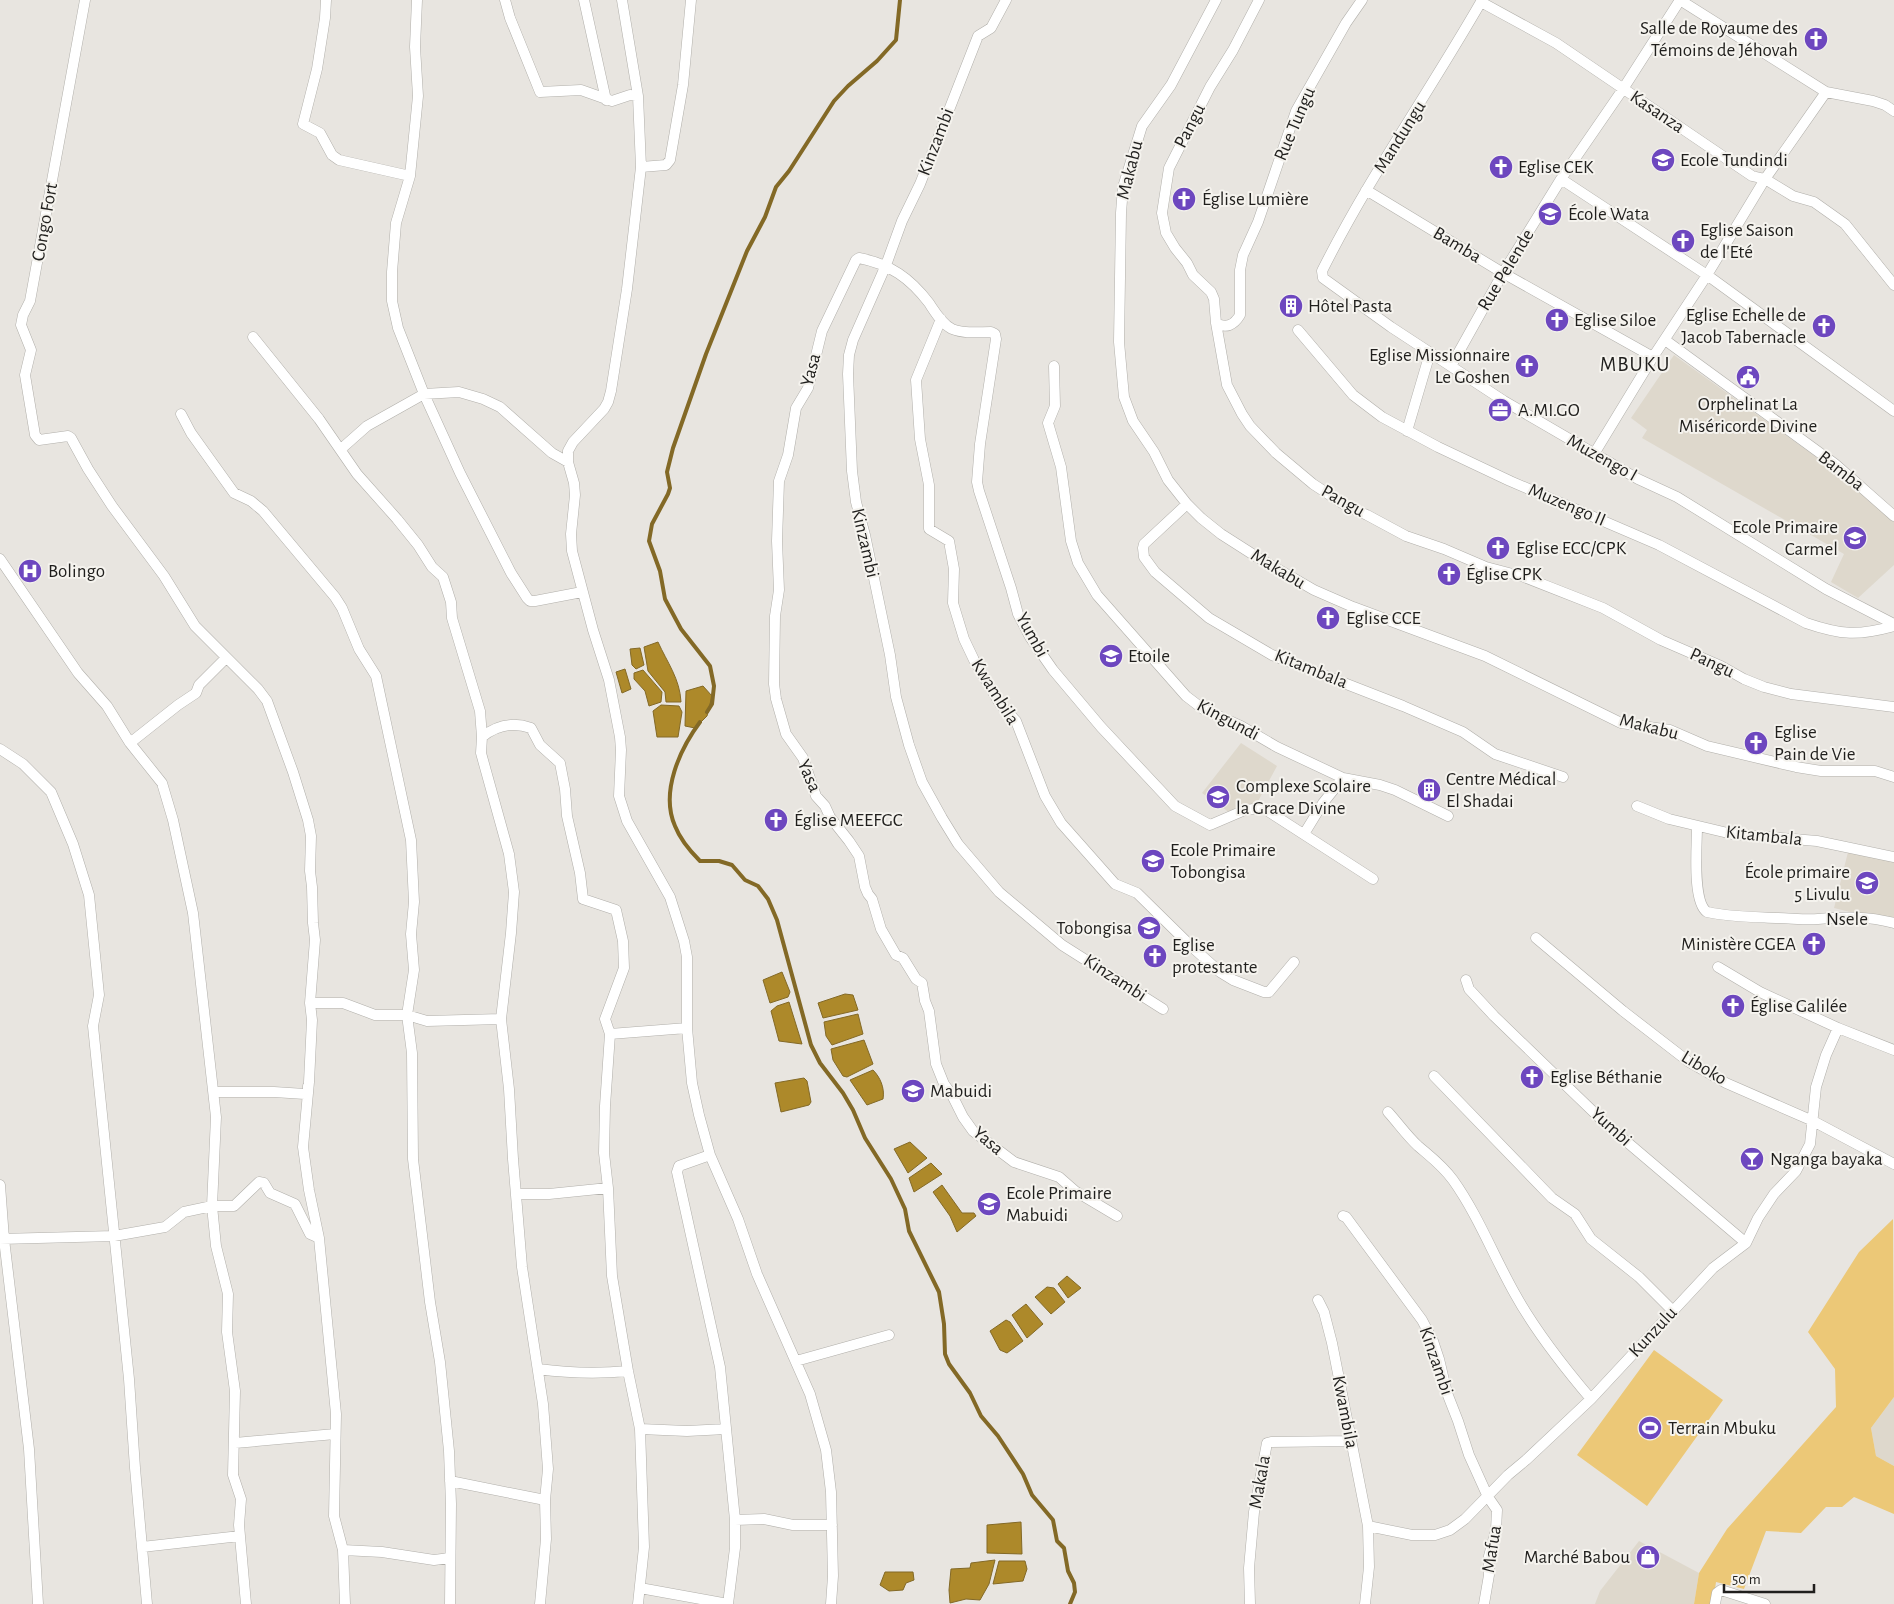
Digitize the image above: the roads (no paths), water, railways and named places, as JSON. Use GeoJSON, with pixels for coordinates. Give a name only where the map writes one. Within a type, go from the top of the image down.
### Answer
{"type":"FeatureCollection","features":[{"type":"Feature","properties":{"kind":"street","name":"Congo Fort"},"geometry":{"type":"LineString","coordinates":[[85,0],[30,301],[21,320],[21,325],[31,350],[24,375],[35,435],[39,440],[68,436],[71,438],[112,506],[164,576],[195,626],[226,658]]}},
{"type":"Feature","properties":{"kind":"street"},"geometry":{"type":"LineString","coordinates":[[326,0],[325,18],[316,70],[303,124],[320,133],[332,155],[339,160],[410,176]]}},
{"type":"Feature","properties":{"kind":"street"},"geometry":{"type":"LineString","coordinates":[[417,0],[415,46],[418,96],[410,176],[396,223],[392,272],[392,301],[398,328],[424,394],[460,473],[511,573],[527,598],[536,601],[582,592]]}},
{"type":"Feature","properties":{"kind":"street"},"geometry":{"type":"LineString","coordinates":[[504,0],[539,91],[542,93],[581,90],[612,101],[630,95],[638,96]]}},
{"type":"Feature","properties":{"kind":"street"},"geometry":{"type":"LineString","coordinates":[[584,0],[606,100]]}},
{"type":"Feature","properties":{"kind":"street"},"geometry":{"type":"LineString","coordinates":[[622,0],[638,96],[641,166],[628,280],[611,391],[604,409],[573,442],[568,451],[568,462],[574,483],[575,495],[571,534],[572,551],[582,592],[609,680],[620,737],[619,796],[627,821],[670,898],[684,942],[687,957],[687,1028],[692,1083],[710,1155],[738,1219],[757,1274],[810,1394],[826,1450],[831,1492],[832,1604]]}},
{"type":"Feature","properties":{"kind":"street"},"geometry":{"type":"LineString","coordinates":[[641,166],[666,165],[670,160],[683,85],[691,0]]}},
{"type":"Feature","properties":{"kind":"street","name":"Kinzambi"},"geometry":{"type":"LineString","coordinates":[[1006,0],[991,28],[978,36],[920,184],[899,228],[886,265],[859,324],[849,355],[852,471],[856,502],[865,535],[890,655],[896,697],[909,745],[922,782],[958,844],[999,892],[1062,944],[1163,1009]]}},
{"type":"Feature","properties":{"kind":"street","name":"Makabu"},"geometry":{"type":"LineString","coordinates":[[1216,0],[1171,85],[1142,126],[1123,187],[1121,213],[1119,342],[1124,397],[1133,421],[1154,452],[1168,480],[1187,504],[1221,534],[1314,590],[1353,607],[1485,656],[1621,723],[1670,730],[1707,746],[1796,767],[1821,771],[1875,771],[1894,777]]}},
{"type":"Feature","properties":{"kind":"street","name":"Pangu"},"geometry":{"type":"LineString","coordinates":[[1259,0],[1233,50],[1210,87],[1169,168],[1162,213],[1166,233],[1175,248],[1187,263],[1193,276],[1211,292],[1214,299],[1227,385],[1250,426],[1294,470],[1313,484],[1348,507],[1406,536],[1486,567],[1524,577],[1603,608],[1661,640],[1764,687],[1791,694],[1894,707]]}},
{"type":"Feature","properties":{"kind":"street","name":"Rue Tungu"},"geometry":{"type":"LineString","coordinates":[[1216,322],[1222,326],[1228,326],[1236,321],[1240,315],[1240,270],[1243,255],[1264,206],[1296,110],[1346,23],[1362,0]]}},
{"type":"Feature","properties":{"kind":"street"},"geometry":{"type":"LineString","coordinates":[[1680,0],[1826,92],[1872,101],[1885,105],[1894,111]]}},
{"type":"Feature","properties":{"kind":"street","name":"Rue Pelende"},"geometry":{"type":"LineString","coordinates":[[1451,366],[1503,273],[1561,179],[1623,90],[1680,0]]}},
{"type":"Feature","properties":{"kind":"street","name":"Kasanza"},"geometry":{"type":"LineString","coordinates":[[1482,1],[1556,43],[1752,176],[1765,179],[1793,196],[1814,202],[1845,224],[1894,285]]}},
{"type":"Feature","properties":{"kind":"street","name":"Mandungu"},"geometry":{"type":"LineString","coordinates":[[1322,276],[1322,271],[1344,226],[1482,1]]}},
{"type":"Feature","properties":{"kind":"street"},"geometry":{"type":"LineString","coordinates":[[1594,454],[1765,179],[1826,92]]}},
{"type":"Feature","properties":{"kind":"street"},"geometry":{"type":"LineString","coordinates":[[1561,179],[1707,275],[1894,411]]}},
{"type":"Feature","properties":{"kind":"street","name":"Bamba"},"geometry":{"type":"LineString","coordinates":[[1366,190],[1503,273],[1653,357]]}},
{"type":"Feature","properties":{"kind":"street","name":"Yasa"},"geometry":{"type":"LineString","coordinates":[[886,265],[862,258],[856,260],[822,331],[808,388],[796,408],[788,455],[778,488],[776,541],[779,590],[773,643],[776,699],[786,734],[803,758],[816,796],[825,806],[830,818],[849,841],[858,856],[863,881],[872,899],[881,929],[896,955],[903,958],[916,979],[922,982],[930,1018],[936,1064],[944,1084],[963,1117],[973,1131],[983,1140],[1014,1162],[1060,1177],[1079,1194],[1118,1216]]}},
{"type":"Feature","properties":{"kind":"street","name":"Yumbi"},"geometry":{"type":"LineString","coordinates":[[886,265],[917,288],[950,328],[958,331],[991,332],[995,334],[996,339],[980,444],[977,482],[1018,614],[1030,637],[1053,670],[1101,727],[1175,806],[1210,825],[1244,810],[1263,808],[1373,879]]}},
{"type":"Feature","properties":{"kind":"street","name":"Muzengo I"},"geometry":{"type":"LineString","coordinates":[[1322,276],[1384,322],[1504,401],[1638,479],[1676,497],[1826,589],[1894,625]]}},
{"type":"Feature","properties":{"kind":"street","name":"Kwambila"},"geometry":{"type":"LineString","coordinates":[[941,319],[916,380],[920,439],[929,485],[929,529],[949,540],[954,569],[953,603],[964,639],[1000,704],[1016,722],[1045,796],[1061,823],[1115,884],[1137,893],[1220,972],[1233,980],[1264,992],[1269,992],[1294,962]]}},
{"type":"Feature","properties":{"kind":"street","name":"Muzengo II"},"geometry":{"type":"LineString","coordinates":[[1298,330],[1353,395],[1382,417],[1510,482],[1659,545],[1806,623],[1826,630],[1847,634],[1865,634],[1894,625]]}},
{"type":"Feature","properties":{"kind":"street"},"geometry":{"type":"LineString","coordinates":[[253,337],[341,449],[357,474],[398,519],[432,567],[443,577],[451,602],[452,618],[480,711],[481,753],[492,787],[509,854],[514,892],[501,1019],[509,1089],[522,1267],[543,1404],[548,1469],[545,1500],[546,1539],[540,1604]]}},
{"type":"Feature","properties":{"kind":"street","name":"Bamba"},"geometry":{"type":"LineString","coordinates":[[1665,340],[1835,464],[1894,516]]}},
{"type":"Feature","properties":{"kind":"street"},"geometry":{"type":"LineString","coordinates":[[1407,431],[1430,353]]}},
{"type":"Feature","properties":{"kind":"street","name":"Kingundi"},"geometry":{"type":"LineString","coordinates":[[1054,366],[1055,406],[1048,423],[1061,467],[1078,563],[1097,595],[1172,681],[1186,696],[1203,709],[1241,726],[1277,747],[1342,778],[1380,785],[1395,790],[1448,816]]}},
{"type":"Feature","properties":{"kind":"street"},"geometry":{"type":"LineString","coordinates":[[341,449],[372,422],[424,394],[459,392],[483,398],[500,407],[552,453],[568,462]]}},
{"type":"Feature","properties":{"kind":"street"},"geometry":{"type":"LineString","coordinates":[[181,414],[191,433],[234,493],[251,501],[263,511],[335,597],[342,608],[359,649],[376,676],[412,840],[414,902],[411,934],[414,970],[407,1015],[412,1053],[412,1128],[415,1187],[440,1362],[450,1481],[450,1604]]}},
{"type":"Feature","properties":{"kind":"street","name":"Kitambala"},"geometry":{"type":"LineString","coordinates":[[1187,504],[1144,544],[1144,557],[1155,572],[1210,618],[1272,655],[1403,706],[1463,732],[1495,754],[1563,778]]}},
{"type":"Feature","properties":{"kind":"street"},"geometry":{"type":"LineString","coordinates":[[0,559],[78,673],[107,706],[130,743],[162,783],[173,820],[193,913],[214,1092],[216,1125],[212,1206],[216,1246],[227,1289],[227,1332],[235,1391],[233,1475],[241,1499],[240,1536],[246,1604]]}},
{"type":"Feature","properties":{"kind":"street"},"geometry":{"type":"LineString","coordinates":[[130,743],[196,693],[198,685],[226,658],[258,688],[267,702],[294,772],[308,820],[311,836],[310,871],[315,940],[310,1002],[312,1020],[308,1093],[214,1092]]}},
{"type":"Feature","properties":{"kind":"street"},"geometry":{"type":"LineString","coordinates":[[482,737],[492,729],[520,724],[531,728],[540,746],[560,763],[565,789],[567,816],[580,873],[583,900],[616,910],[623,941],[624,968],[605,1019],[610,1034],[604,1106],[604,1152],[608,1188],[612,1276],[640,1429],[644,1547],[638,1604]]}},
{"type":"Feature","properties":{"kind":"street"},"geometry":{"type":"LineString","coordinates":[[0,749],[23,764],[53,796],[73,844],[89,895],[99,995],[93,1026],[129,1379],[135,1468],[148,1604]]}},
{"type":"Feature","properties":{"kind":"street"},"geometry":{"type":"LineString","coordinates":[[1304,834],[1342,778]]}},
{"type":"Feature","properties":{"kind":"street","name":"Kitambala"},"geometry":{"type":"LineString","coordinates":[[1637,806],[1669,819],[1732,834],[1817,841],[1894,857]]}},
{"type":"Feature","properties":{"kind":"street","name":"Nsele"},"geometry":{"type":"LineString","coordinates":[[1697,827],[1698,888],[1702,907],[1707,912],[1760,917],[1817,919],[1860,917],[1894,923]]}},
{"type":"Feature","properties":{"kind":"street","name":"Liboko"},"geometry":{"type":"LineString","coordinates":[[1536,938],[1623,1011],[1689,1062],[1726,1083],[1813,1122],[1894,1164]]}},
{"type":"Feature","properties":{"kind":"street"},"geometry":{"type":"LineString","coordinates":[[1718,967],[1760,992],[1838,1028],[1894,1050]]}},
{"type":"Feature","properties":{"kind":"street","name":"Yumbi"},"geometry":{"type":"LineString","coordinates":[[1466,980],[1469,989],[1494,1016],[1601,1119],[1746,1243]]}},
{"type":"Feature","properties":{"kind":"street"},"geometry":{"type":"LineString","coordinates":[[310,1002],[343,1004],[375,1015],[407,1015],[427,1021],[501,1019]]}},
{"type":"Feature","properties":{"kind":"street"},"geometry":{"type":"LineString","coordinates":[[610,1034],[687,1028]]}},
{"type":"Feature","properties":{"kind":"street","name":"Kunzulu"},"geometry":{"type":"LineString","coordinates":[[1368,1526],[1412,1535],[1442,1534],[1465,1519],[1508,1475],[1591,1399],[1713,1268],[1746,1243],[1758,1218],[1774,1194],[1796,1171],[1810,1144],[1816,1086],[1826,1055],[1838,1028]]}},
{"type":"Feature","properties":{"kind":"street"},"geometry":{"type":"LineString","coordinates":[[1434,1076],[1546,1192],[1576,1214],[1591,1239],[1638,1276],[1672,1310]]}},
{"type":"Feature","properties":{"kind":"street"},"geometry":{"type":"LineString","coordinates":[[309,1082],[303,1147],[309,1190],[319,1238],[336,1414],[334,1516],[343,1550],[345,1604]]}},
{"type":"Feature","properties":{"kind":"street"},"geometry":{"type":"LineString","coordinates":[[1388,1112],[1418,1146],[1437,1160],[1454,1181],[1515,1295],[1558,1360],[1591,1399]]}},
{"type":"Feature","properties":{"kind":"street"},"geometry":{"type":"LineString","coordinates":[[640,1588],[728,1604],[736,1548],[735,1520],[717,1349],[677,1172],[679,1166],[710,1155]]}},
{"type":"Feature","properties":{"kind":"street"},"geometry":{"type":"LineString","coordinates":[[2,1239],[114,1236],[165,1227],[184,1212],[212,1206],[234,1206],[259,1182],[264,1183],[270,1193],[295,1204],[310,1234],[319,1238]]}},
{"type":"Feature","properties":{"kind":"street"},"geometry":{"type":"LineString","coordinates":[[0,1185],[2,1239],[29,1449],[38,1604]]}},
{"type":"Feature","properties":{"kind":"street"},"geometry":{"type":"LineString","coordinates":[[517,1194],[548,1194],[608,1188]]}},
{"type":"Feature","properties":{"kind":"street","name":"Kinzambi"},"geometry":{"type":"LineString","coordinates":[[1343,1216],[1346,1217],[1422,1320],[1433,1341],[1446,1393],[1458,1421],[1469,1455],[1488,1497]]}},
{"type":"Feature","properties":{"kind":"street","name":"Kwambila"},"geometry":{"type":"LineString","coordinates":[[1318,1300],[1324,1312],[1332,1343],[1368,1526]]}},
{"type":"Feature","properties":{"kind":"street"},"geometry":{"type":"LineString","coordinates":[[796,1361],[889,1335]]}},
{"type":"Feature","properties":{"kind":"street"},"geometry":{"type":"LineString","coordinates":[[538,1369],[576,1371],[587,1374],[628,1371]]}},
{"type":"Feature","properties":{"kind":"street"},"geometry":{"type":"LineString","coordinates":[[640,1429],[687,1431],[726,1429]]}},
{"type":"Feature","properties":{"kind":"street"},"geometry":{"type":"LineString","coordinates":[[235,1443],[335,1434]]}},
{"type":"Feature","properties":{"kind":"street","name":"Makala"},"geometry":{"type":"LineString","coordinates":[[1250,1604],[1250,1568],[1254,1512],[1268,1444],[1271,1442],[1351,1441]]}},
{"type":"Feature","properties":{"kind":"street"},"geometry":{"type":"LineString","coordinates":[[450,1481],[545,1500]]}},
{"type":"Feature","properties":{"kind":"street","name":"Mafua"},"geometry":{"type":"LineString","coordinates":[[1484,1604],[1489,1574],[1489,1556],[1497,1520],[1497,1510],[1488,1497]]}},
{"type":"Feature","properties":{"kind":"street"},"geometry":{"type":"LineString","coordinates":[[735,1520],[764,1519],[793,1525],[832,1525]]}},
{"type":"Feature","properties":{"kind":"street"},"geometry":{"type":"LineString","coordinates":[[1364,1604],[1369,1567],[1368,1526]]}},
{"type":"Feature","properties":{"kind":"street"},"geometry":{"type":"LineString","coordinates":[[142,1547],[240,1536]]}},
{"type":"Feature","properties":{"kind":"street"},"geometry":{"type":"LineString","coordinates":[[343,1550],[382,1552],[434,1560],[450,1558]]}},
{"type":"Feature","properties":{"kind":"street"},"geometry":{"type":"LineString","coordinates":[[1716,1604],[1718,1591],[1764,1604]]}},
{"type":"Feature","properties":{"kind":"waterway"},"geometry":{"type":"LineString","coordinates":[[707,712],[712,704],[714,686],[710,666],[681,629],[665,599],[660,571],[649,541],[652,524],[670,488],[667,472],[673,448],[706,354],[747,251],[765,217],[776,187],[789,171],[834,101],[877,61],[896,40],[900,0]]}},
{"type":"Feature","properties":{"kind":"waterway"},"geometry":{"type":"LineString","coordinates":[[700,722],[679,758],[674,771],[670,799],[671,813],[675,826],[686,845],[700,861],[719,861],[732,865],[745,880],[758,886],[768,899],[777,920],[811,1045],[820,1063],[843,1093],[853,1110],[865,1138],[891,1179],[905,1209],[909,1231],[939,1292],[944,1324],[945,1354],[949,1364],[970,1393],[981,1416],[998,1436],[1023,1474],[1032,1495],[1053,1520],[1057,1541],[1064,1548],[1068,1571],[1074,1583],[1075,1592],[1070,1604]]}},
{"type":"Feature","properties":{"kind":"place","name":"Salle de Royaume des Témoins de Jéhovah"},"geometry":{"type":"Point","coordinates":[1816,39]}},
{"type":"Feature","properties":{"kind":"place","name":"Ecole Tundindi"},"geometry":{"type":"Point","coordinates":[1663,160]}},
{"type":"Feature","properties":{"kind":"place","name":"Eglise CEK"},"geometry":{"type":"Point","coordinates":[1501,167]}},
{"type":"Feature","properties":{"kind":"place","name":"Église Lumière"},"geometry":{"type":"Point","coordinates":[1184,199]}},
{"type":"Feature","properties":{"kind":"place","name":"École Wata"},"geometry":{"type":"Point","coordinates":[1550,214]}},
{"type":"Feature","properties":{"kind":"place","name":"Eglise Saison de l'Eté"},"geometry":{"type":"Point","coordinates":[1683,241]}},
{"type":"Feature","properties":{"kind":"place","name":"Hôtel Pasta"},"geometry":{"type":"Point","coordinates":[1291,306]}},
{"type":"Feature","properties":{"kind":"place","name":"Eglise Siloe"},"geometry":{"type":"Point","coordinates":[1557,320]}},
{"type":"Feature","properties":{"kind":"place","name":"Eglise Echelle de Jacob Tabernacle"},"geometry":{"type":"Point","coordinates":[1824,326]}},
{"type":"Feature","properties":{"kind":"place","name":"Eglise Missionnaire Le Goshen"},"geometry":{"type":"Point","coordinates":[1527,366]}},
{"type":"Feature","properties":{"kind":"place","name":"Orphelinat La Miséricorde Divine"},"geometry":{"type":"Point","coordinates":[1748,377]}},
{"type":"Feature","properties":{"kind":"place","name":"A.MI.GO"},"geometry":{"type":"Point","coordinates":[1500,410]}},
{"type":"Feature","properties":{"kind":"place","name":"Ecole Primaire Carmel"},"geometry":{"type":"Point","coordinates":[1855,538]}},
{"type":"Feature","properties":{"kind":"place","name":"Eglise ECC/CPK"},"geometry":{"type":"Point","coordinates":[1498,548]}},
{"type":"Feature","properties":{"kind":"place","name":"Bolingo"},"geometry":{"type":"Point","coordinates":[30,571]}},
{"type":"Feature","properties":{"kind":"place","name":"Église CPK"},"geometry":{"type":"Point","coordinates":[1449,574]}},
{"type":"Feature","properties":{"kind":"place","name":"Eglise CCE"},"geometry":{"type":"Point","coordinates":[1328,618]}},
{"type":"Feature","properties":{"kind":"place","name":"Etoile"},"geometry":{"type":"Point","coordinates":[1111,656]}},
{"type":"Feature","properties":{"kind":"place","name":"Eglise Pain de Vie"},"geometry":{"type":"Point","coordinates":[1756,743]}},
{"type":"Feature","properties":{"kind":"place","name":"Centre Médical El Shadai"},"geometry":{"type":"Point","coordinates":[1429,790]}},
{"type":"Feature","properties":{"kind":"place","name":"Complexe Scolaire la Grace Divine"},"geometry":{"type":"Point","coordinates":[1218,797]}},
{"type":"Feature","properties":{"kind":"place","name":"Église MEEFGC"},"geometry":{"type":"Point","coordinates":[776,820]}},
{"type":"Feature","properties":{"kind":"place","name":"Ecole Primaire Tobongisa"},"geometry":{"type":"Point","coordinates":[1153,861]}},
{"type":"Feature","properties":{"kind":"place","name":"École primaire 5 Livulu"},"geometry":{"type":"Point","coordinates":[1867,883]}},
{"type":"Feature","properties":{"kind":"place","name":"Tobongisa"},"geometry":{"type":"Point","coordinates":[1149,928]}},
{"type":"Feature","properties":{"kind":"place","name":"Ministère CGEA"},"geometry":{"type":"Point","coordinates":[1814,944]}},
{"type":"Feature","properties":{"kind":"place","name":"Eglise protestante"},"geometry":{"type":"Point","coordinates":[1155,956]}},
{"type":"Feature","properties":{"kind":"place","name":"Église Galilée"},"geometry":{"type":"Point","coordinates":[1733,1006]}},
{"type":"Feature","properties":{"kind":"place","name":"Eglise Béthanie"},"geometry":{"type":"Point","coordinates":[1532,1077]}},
{"type":"Feature","properties":{"kind":"place","name":"Mabuidi"},"geometry":{"type":"Point","coordinates":[913,1091]}},
{"type":"Feature","properties":{"kind":"place","name":"Nganga bayaka"},"geometry":{"type":"Point","coordinates":[1752,1159]}},
{"type":"Feature","properties":{"kind":"place","name":"Ecole Primaire Mabuidi"},"geometry":{"type":"Point","coordinates":[989,1204]}},
{"type":"Feature","properties":{"kind":"place","name":"Terrain Mbuku"},"geometry":{"type":"Point","coordinates":[1650,1428]}},
{"type":"Feature","properties":{"kind":"place","name":"Marché Babou"},"geometry":{"type":"Point","coordinates":[1648,1557]}},
{"type":"Feature","properties":{"kind":"district","name":"MBUKU"},"geometry":{"type":"Point","coordinates":[1635,364]}}]}
